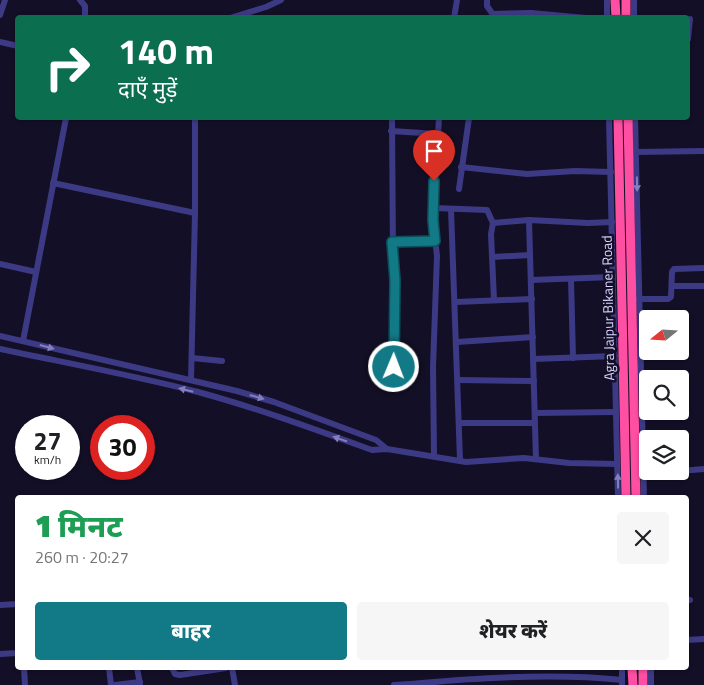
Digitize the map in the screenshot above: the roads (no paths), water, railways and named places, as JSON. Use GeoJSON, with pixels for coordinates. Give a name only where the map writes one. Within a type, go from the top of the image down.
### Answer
{"type":"FeatureCollection","features":[{"type":"Feature","properties":{"kind":"highway"},"geometry":{"type":"LineString","coordinates":[[615,0],[616,15]]}},
{"type":"Feature","properties":{"kind":"highway"},"geometry":{"type":"LineString","coordinates":[[626,0],[626,15]]}},
{"type":"Feature","properties":{"kind":"highway","name":"Agra Jaipur Bikaner Road"},"geometry":{"type":"LineString","coordinates":[[618,120],[626,495]]}},
{"type":"Feature","properties":{"kind":"highway","name":"Agra Jaipur Bikaner Road"},"geometry":{"type":"LineString","coordinates":[[628,120],[636,495]]}},
{"type":"Feature","properties":{"kind":"highway"},"geometry":{"type":"LineString","coordinates":[[632,670],[633,685]]}},
{"type":"Feature","properties":{"kind":"highway"},"geometry":{"type":"LineString","coordinates":[[643,670],[643,685]]}},
{"type":"Feature","properties":{"kind":"street"},"geometry":{"type":"LineString","coordinates":[[0,15],[5,0]]}},
{"type":"Feature","properties":{"kind":"street"},"geometry":{"type":"LineString","coordinates":[[80,0],[85,6],[86,15]]}},
{"type":"Feature","properties":{"kind":"street"},"geometry":{"type":"LineString","coordinates":[[240,15],[281,0]]}},
{"type":"Feature","properties":{"kind":"street"},"geometry":{"type":"LineString","coordinates":[[454,15],[457,0]]}},
{"type":"Feature","properties":{"kind":"street"},"geometry":{"type":"LineString","coordinates":[[487,0],[487,6],[493,15]]}},
{"type":"Feature","properties":{"kind":"street"},"geometry":{"type":"LineString","coordinates":[[607,0],[607,15]]}},
{"type":"Feature","properties":{"kind":"street"},"geometry":{"type":"LineString","coordinates":[[634,0],[634,15]]}},
{"type":"Feature","properties":{"kind":"street"},"geometry":{"type":"LineString","coordinates":[[512,15],[545,15]]}},
{"type":"Feature","properties":{"kind":"street"},"geometry":{"type":"LineString","coordinates":[[0,42],[15,45]]}},
{"type":"Feature","properties":{"kind":"street"},"geometry":{"type":"LineString","coordinates":[[23,341],[66,120]]}},
{"type":"Feature","properties":{"kind":"street"},"geometry":{"type":"LineString","coordinates":[[191,380],[195,120]]}},
{"type":"Feature","properties":{"kind":"street"},"geometry":{"type":"LineString","coordinates":[[392,120],[392,242],[395,280],[394,367]]}},
{"type":"Feature","properties":{"kind":"street"},"geometry":{"type":"LineString","coordinates":[[434,456],[433,367],[437,256],[434,208],[439,120]]}},
{"type":"Feature","properties":{"kind":"street"},"geometry":{"type":"LineString","coordinates":[[459,189],[469,120]]}},
{"type":"Feature","properties":{"kind":"street"},"geometry":{"type":"LineString","coordinates":[[609,120],[618,495]]}},
{"type":"Feature","properties":{"kind":"street"},"geometry":{"type":"LineString","coordinates":[[635,120],[644,430]]}},
{"type":"Feature","properties":{"kind":"street"},"geometry":{"type":"LineString","coordinates":[[391,131],[438,134]]}},
{"type":"Feature","properties":{"kind":"street"},"geometry":{"type":"LineString","coordinates":[[636,152],[704,151]]}},
{"type":"Feature","properties":{"kind":"street"},"geometry":{"type":"LineString","coordinates":[[461,167],[527,174],[575,171],[611,172]]}},
{"type":"Feature","properties":{"kind":"street"},"geometry":{"type":"LineString","coordinates":[[53,183],[195,213]]}},
{"type":"Feature","properties":{"kind":"street"},"geometry":{"type":"LineString","coordinates":[[434,208],[487,210],[493,223],[491,234],[494,300]]}},
{"type":"Feature","properties":{"kind":"street"},"geometry":{"type":"LineString","coordinates":[[451,209],[456,302],[460,460]]}},
{"type":"Feature","properties":{"kind":"street"},"geometry":{"type":"LineString","coordinates":[[493,223],[529,220],[588,223],[612,222]]}},
{"type":"Feature","properties":{"kind":"street"},"geometry":{"type":"LineString","coordinates":[[529,220],[536,459]]}},
{"type":"Feature","properties":{"kind":"street"},"geometry":{"type":"LineString","coordinates":[[392,242],[435,241]]}},
{"type":"Feature","properties":{"kind":"street"},"geometry":{"type":"LineString","coordinates":[[492,257],[530,255]]}},
{"type":"Feature","properties":{"kind":"street"},"geometry":{"type":"LineString","coordinates":[[0,264],[36,272]]}},
{"type":"Feature","properties":{"kind":"street"},"geometry":{"type":"LineString","coordinates":[[639,299],[670,298],[672,295],[672,272],[674,269],[704,268]]}},
{"type":"Feature","properties":{"kind":"street"},"geometry":{"type":"LineString","coordinates":[[531,280],[613,277]]}},
{"type":"Feature","properties":{"kind":"street"},"geometry":{"type":"LineString","coordinates":[[571,279],[573,358]]}},
{"type":"Feature","properties":{"kind":"street"},"geometry":{"type":"LineString","coordinates":[[672,286],[704,286]]}},
{"type":"Feature","properties":{"kind":"street"},"geometry":{"type":"LineString","coordinates":[[456,302],[532,299]]}},
{"type":"Feature","properties":{"kind":"street"},"geometry":{"type":"LineString","coordinates":[[0,336],[237,391],[274,402],[376,440],[387,449]]}},
{"type":"Feature","properties":{"kind":"street"},"geometry":{"type":"LineString","coordinates":[[457,342],[533,338]]}},
{"type":"Feature","properties":{"kind":"street"},"geometry":{"type":"LineString","coordinates":[[0,349],[114,372],[233,402],[372,450],[387,449],[466,462],[524,458],[569,463],[617,464]]}},
{"type":"Feature","properties":{"kind":"street"},"geometry":{"type":"LineString","coordinates":[[533,359],[615,356]]}},
{"type":"Feature","properties":{"kind":"street"},"geometry":{"type":"LineString","coordinates":[[192,358],[222,361]]}},
{"type":"Feature","properties":{"kind":"street"},"geometry":{"type":"LineString","coordinates":[[458,380],[534,381]]}},
{"type":"Feature","properties":{"kind":"street"},"geometry":{"type":"LineString","coordinates":[[233,402],[237,391]]}},
{"type":"Feature","properties":{"kind":"street"},"geometry":{"type":"LineString","coordinates":[[535,413],[616,412]]}},
{"type":"Feature","properties":{"kind":"street"},"geometry":{"type":"LineString","coordinates":[[459,422],[535,423]]}},
{"type":"Feature","properties":{"kind":"street"},"geometry":{"type":"LineString","coordinates":[[689,470],[704,469]]}},
{"type":"Feature","properties":{"kind":"street"},"geometry":{"type":"LineString","coordinates":[[644,495],[645,480]]}},
{"type":"Feature","properties":{"kind":"street"},"geometry":{"type":"LineString","coordinates":[[0,606],[15,604]]}},
{"type":"Feature","properties":{"kind":"street"},"geometry":{"type":"LineString","coordinates":[[689,640],[704,640]]}},
{"type":"Feature","properties":{"kind":"street"},"geometry":{"type":"LineString","coordinates":[[0,654],[15,654]]}},
{"type":"Feature","properties":{"kind":"street"},"geometry":{"type":"LineString","coordinates":[[24,670],[25,685]]}},
{"type":"Feature","properties":{"kind":"street"},"geometry":{"type":"LineString","coordinates":[[108,670],[110,685]]}},
{"type":"Feature","properties":{"kind":"street"},"geometry":{"type":"LineString","coordinates":[[115,685],[140,683],[137,670]]}},
{"type":"Feature","properties":{"kind":"street"},"geometry":{"type":"LineString","coordinates":[[173,670],[175,674],[180,675],[213,670]]}},
{"type":"Feature","properties":{"kind":"street"},"geometry":{"type":"LineString","coordinates":[[232,670],[235,685]]}},
{"type":"Feature","properties":{"kind":"street"},"geometry":{"type":"LineString","coordinates":[[651,670],[651,685]]}},
{"type":"Feature","properties":{"kind":"street"},"geometry":{"type":"LineString","coordinates":[[394,685],[473,679],[549,677],[588,677],[622,682]]}}]}
